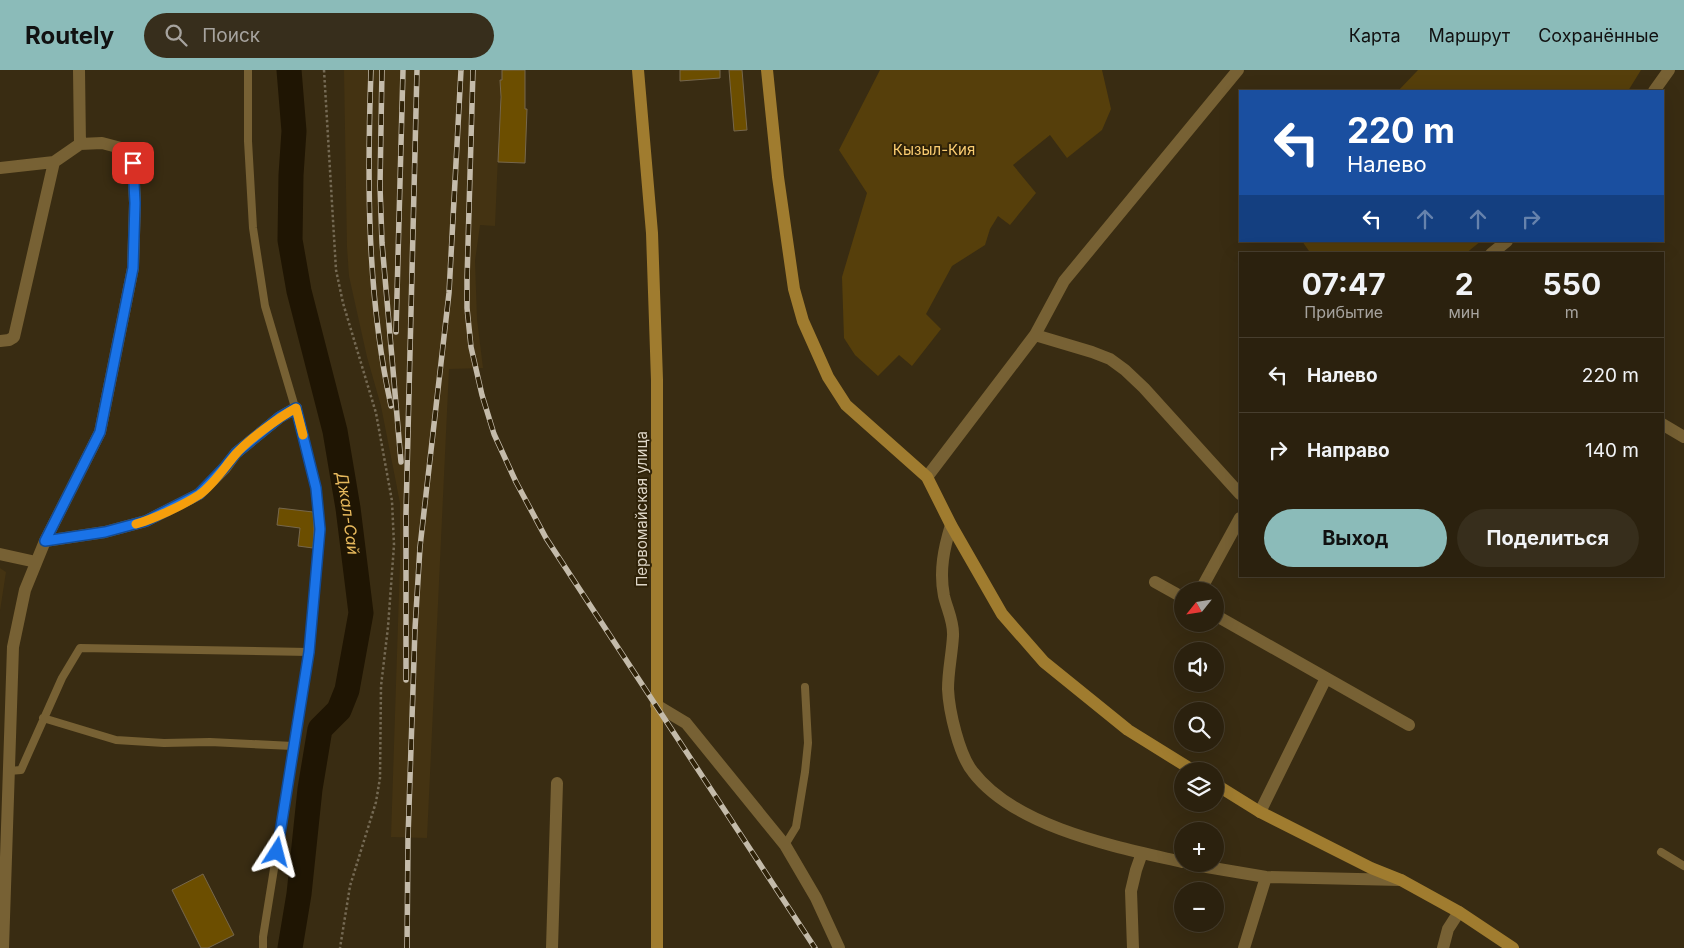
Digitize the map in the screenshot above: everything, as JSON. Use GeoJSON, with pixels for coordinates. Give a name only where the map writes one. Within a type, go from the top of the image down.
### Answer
{"type":"FeatureCollection","features":[{"type":"Feature","properties":{"kind":"street"},"geometry":{"type":"LineString","coordinates":[[79,70],[80,144]]}},
{"type":"Feature","properties":{"kind":"street","name":"Первомайская улица"},"geometry":{"type":"LineString","coordinates":[[638,70],[652,233],[657,380],[657,948]]}},
{"type":"Feature","properties":{"kind":"street"},"geometry":{"type":"LineString","coordinates":[[767,70],[778,177],[792,279],[803,320],[828,376],[846,405],[927,477],[951,525],[1002,614],[1044,662],[1128,730],[1180,762]]}},
{"type":"Feature","properties":{"kind":"street"},"geometry":{"type":"LineString","coordinates":[[927,477],[1035,335],[1064,281],[1238,70]]}},
{"type":"Feature","properties":{"kind":"street"},"geometry":{"type":"LineString","coordinates":[[1655,90],[1669,70]]}},
{"type":"Feature","properties":{"kind":"street"},"geometry":{"type":"LineString","coordinates":[[0,168],[54,162],[80,144],[102,143],[121,148],[133,163],[135,203],[133,268],[100,432],[36,562],[25,590],[13,647],[3,948]]}},
{"type":"Feature","properties":{"kind":"street"},"geometry":{"type":"LineString","coordinates":[[0,341],[9,340],[14,337],[54,162]]}},
{"type":"Feature","properties":{"kind":"street"},"geometry":{"type":"LineString","coordinates":[[1493,252],[1506,242]]}},
{"type":"Feature","properties":{"kind":"street"},"geometry":{"type":"LineString","coordinates":[[1035,335],[1110,359],[1125,370],[1144,388],[1239,493]]}},
{"type":"Feature","properties":{"kind":"street"},"geometry":{"type":"LineString","coordinates":[[45,541],[105,532],[146,521],[199,494],[236,453],[280,417],[296,408]]}},
{"type":"Feature","properties":{"kind":"street"},"geometry":{"type":"LineString","coordinates":[[1664,425],[1684,437]]}},
{"type":"Feature","properties":{"kind":"street"},"geometry":{"type":"LineString","coordinates":[[1205,582],[1239,520]]}},
{"type":"Feature","properties":{"kind":"street"},"geometry":{"type":"LineString","coordinates":[[951,525],[945,543],[941,578],[953,630],[948,670],[948,690],[953,719],[966,763],[988,789],[1035,820],[1090,839],[1174,860]]}},
{"type":"Feature","properties":{"kind":"street"},"geometry":{"type":"LineString","coordinates":[[0,554],[36,562]]}},
{"type":"Feature","properties":{"kind":"street"},"geometry":{"type":"LineString","coordinates":[[1155,582],[1174,593]]}},
{"type":"Feature","properties":{"kind":"street"},"geometry":{"type":"LineString","coordinates":[[1224,620],[1409,725]]}},
{"type":"Feature","properties":{"kind":"street"},"geometry":{"type":"LineString","coordinates":[[1260,812],[1326,678]]}},
{"type":"Feature","properties":{"kind":"street"},"geometry":{"type":"LineString","coordinates":[[656,705],[686,723],[785,845],[816,898],[839,948]]}},
{"type":"Feature","properties":{"kind":"street"},"geometry":{"type":"LineString","coordinates":[[552,948],[557,783]]}},
{"type":"Feature","properties":{"kind":"street"},"geometry":{"type":"LineString","coordinates":[[1224,790],[1368,873]]}},
{"type":"Feature","properties":{"kind":"street"},"geometry":{"type":"LineString","coordinates":[[1133,948],[1131,891],[1142,853]]}},
{"type":"Feature","properties":{"kind":"street"},"geometry":{"type":"LineString","coordinates":[[1224,870],[1266,877],[1368,873],[1401,880],[1459,912],[1513,948]]}},
{"type":"Feature","properties":{"kind":"street"},"geometry":{"type":"LineString","coordinates":[[1244,948],[1266,877]]}},
{"type":"Feature","properties":{"kind":"street"},"geometry":{"type":"LineString","coordinates":[[1443,948],[1448,929],[1459,912]]}},
{"type":"Feature","properties":{"kind":"lane"},"geometry":{"type":"LineString","coordinates":[[248,70],[248,141],[253,228],[265,306],[296,408],[316,488],[320,529],[309,652],[293,746],[264,948]]}},
{"type":"Feature","properties":{"kind":"lane"},"geometry":{"type":"LineString","coordinates":[[9,771],[21,770],[62,678],[80,648],[309,652]]}},
{"type":"Feature","properties":{"kind":"lane"},"geometry":{"type":"LineString","coordinates":[[785,845],[796,827],[805,772],[808,743],[805,688]]}},
{"type":"Feature","properties":{"kind":"lane"},"geometry":{"type":"LineString","coordinates":[[43,718],[116,740],[293,746]]}},
{"type":"Feature","properties":{"kind":"lane"},"geometry":{"type":"LineString","coordinates":[[1661,852],[1684,866]]}},
{"type":"Feature","properties":{"kind":"path"},"geometry":{"type":"LineString","coordinates":[[324,70],[336,270],[343,303],[376,413],[392,501],[394,545],[388,628],[381,686],[380,778],[376,802],[350,886],[340,948]]}},
{"type":"Feature","properties":{"kind":"shaded area"},"geometry":{"type":"Polygon","coordinates":[[[344,70],[502,70],[502,80],[500,80],[495,226],[480,225],[475,261],[477,319],[483,368],[449,369],[427,838],[391,837],[400,563],[400,503],[381,406],[367,357],[349,276],[344,70]]]}},
{"type":"Feature","properties":{"kind":"shaded area"},"geometry":{"type":"Polygon","coordinates":[[[0,568],[6,572],[0,611],[0,568]]]}},
{"type":"Feature","properties":{"kind":"green space","name":"Кызыл-Кия"},"geometry":{"type":"Polygon","coordinates":[[[880,70],[1102,70],[1111,109],[1102,130],[1067,158],[1050,135],[1013,165],[1036,193],[1010,225],[998,216],[990,229],[985,245],[952,266],[926,314],[941,329],[912,366],[899,355],[878,376],[855,355],[844,338],[842,277],[867,193],[839,150],[880,70]]]}},
{"type":"Feature","properties":{"kind":"green space"},"geometry":{"type":"Polygon","coordinates":[[[1418,70],[1641,70],[1629,90],[1399,90],[1418,70]]]}},
{"type":"Feature","properties":{"kind":"green space"},"geometry":{"type":"Polygon","coordinates":[[[1303,242],[1480,242],[1467,252],[1310,252],[1303,242]]]}},
{"type":"Feature","properties":{"kind":"building"},"geometry":{"type":"Polygon","coordinates":[[[502,70],[525,70],[525,109],[527,109],[525,163],[498,162],[500,80],[502,80],[502,70]]]}},
{"type":"Feature","properties":{"kind":"building"},"geometry":{"type":"Polygon","coordinates":[[[680,70],[720,70],[720,78],[680,81],[680,70]]]}},
{"type":"Feature","properties":{"kind":"building"},"geometry":{"type":"Polygon","coordinates":[[[729,70],[742,70],[747,130],[734,131],[729,70]]]}},
{"type":"Feature","properties":{"kind":"building"},"geometry":{"type":"Polygon","coordinates":[[[279,508],[313,512],[313,548],[298,546],[300,528],[277,525],[279,508]]]}},
{"type":"Feature","properties":{"kind":"building"},"geometry":{"type":"Polygon","coordinates":[[[203,874],[234,935],[208,948],[201,948],[172,890],[203,874]]]}},
{"type":"Feature","properties":{"kind":"waterway","name":"Джал-Сай"},"geometry":{"type":"LineString","coordinates":[[289,70],[294,131],[290,240],[299,291],[335,431],[348,508],[361,613],[347,690],[339,710],[320,729],[310,789],[299,894],[290,948]]}},
{"type":"Feature","properties":{"kind":"railway"},"geometry":{"type":"LineString","coordinates":[[371,70],[369,197],[373,281],[383,365],[391,406]]}},
{"type":"Feature","properties":{"kind":"railway"},"geometry":{"type":"LineString","coordinates":[[382,70],[380,186],[382,243],[401,462]]}},
{"type":"Feature","properties":{"kind":"railway"},"geometry":{"type":"LineString","coordinates":[[396,332],[403,70]]}},
{"type":"Feature","properties":{"kind":"railway"},"geometry":{"type":"LineString","coordinates":[[406,680],[406,514],[417,70]]}},
{"type":"Feature","properties":{"kind":"railway"},"geometry":{"type":"LineString","coordinates":[[407,948],[408,838],[415,629],[420,547],[449,293],[461,70]]}},
{"type":"Feature","properties":{"kind":"railway"},"geometry":{"type":"LineString","coordinates":[[473,70],[467,308],[471,347],[482,395],[494,434],[516,482],[546,538],[815,948]]}},
{"type":"Feature","properties":{"kind":"slow traffic"},"geometry":{"type":"LineString","coordinates":[[136,524],[146,521],[199,494],[236,453],[280,417],[296,408],[303,435]]}},
{"type":"Feature","properties":{"kind":"route"},"geometry":{"type":"LineString","coordinates":[[133,163],[135,203],[133,268],[100,432],[45,541],[105,532],[146,521],[199,494],[236,453],[280,417],[296,408],[316,488],[320,529],[306,675],[294,735],[277,852]]}}]}
